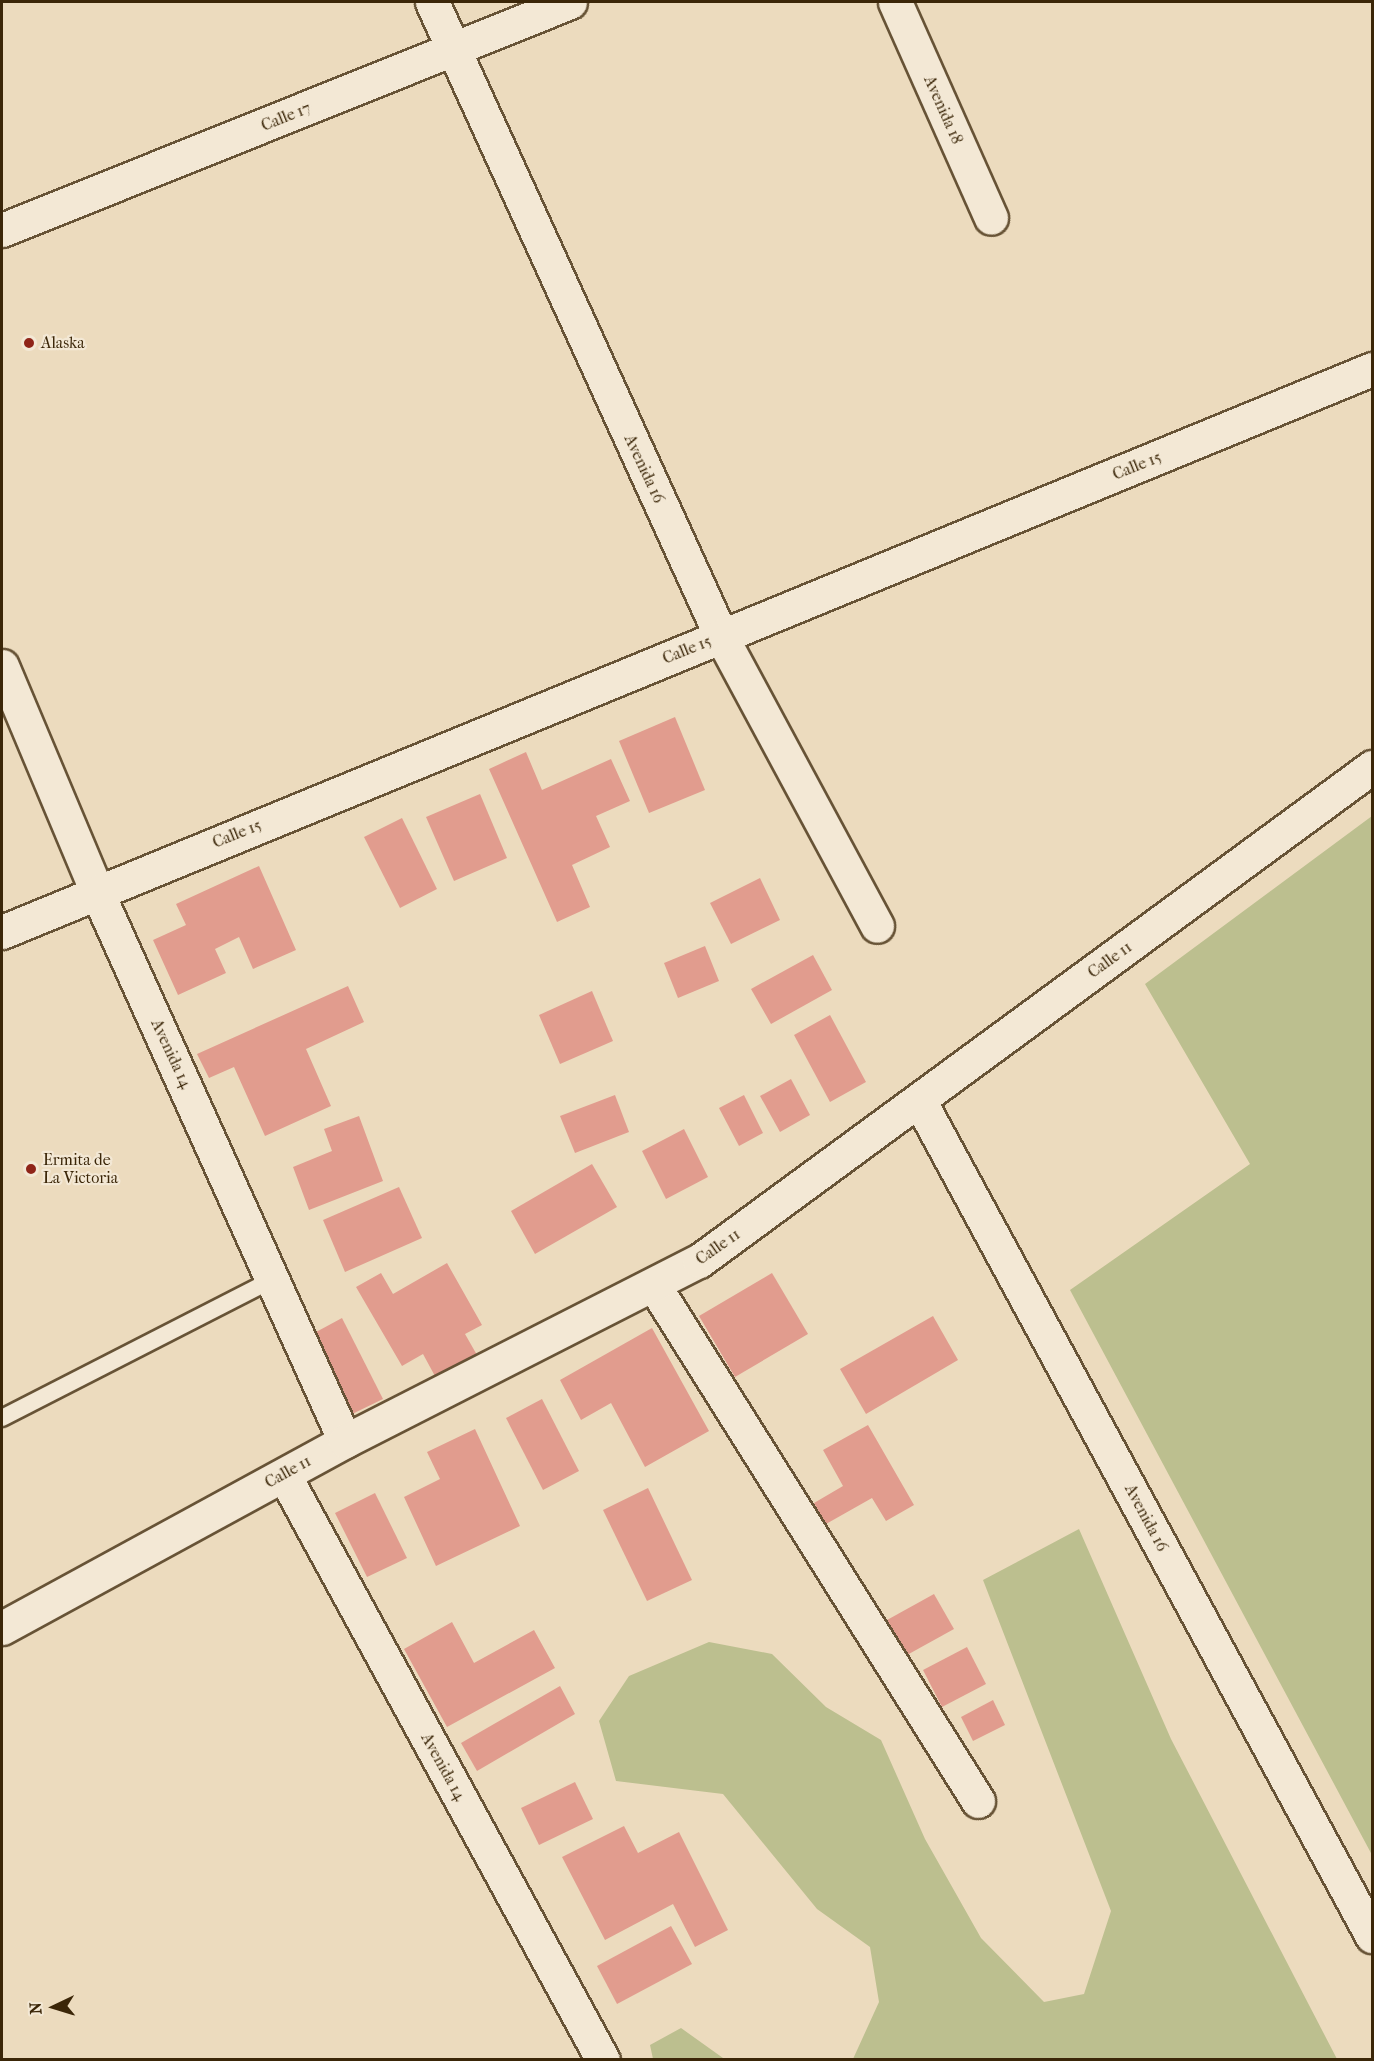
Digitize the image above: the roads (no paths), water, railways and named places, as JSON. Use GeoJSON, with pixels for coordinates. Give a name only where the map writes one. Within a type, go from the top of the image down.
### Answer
{"type":"FeatureCollection","features":[{"type":"Feature","properties":{"kind":"street","name":"Avenida 16"},"geometry":{"type":"LineString","coordinates":[[432,2],[721,636],[876,926]]}},
{"type":"Feature","properties":{"kind":"street","name":"Calle 17"},"geometry":{"type":"LineString","coordinates":[[2,230],[454,51],[570,2]]}},
{"type":"Feature","properties":{"kind":"street","name":"Avenida 18"},"geometry":{"type":"LineString","coordinates":[[895,2],[991,218]]}},
{"type":"Feature","properties":{"kind":"street","name":"Calle 15"},"geometry":{"type":"LineString","coordinates":[[2,932],[1372,369]]}},
{"type":"Feature","properties":{"kind":"street","name":"Avenida 14"},"geometry":{"type":"LineString","coordinates":[[2,666],[97,892],[274,1279],[345,1441]]}},
{"type":"Feature","properties":{"kind":"street","name":"Calle 11"},"geometry":{"type":"LineString","coordinates":[[2,1628],[345,1441],[655,1287],[699,1261],[1372,767]]}},
{"type":"Feature","properties":{"kind":"street","name":"Avenida 16"},"geometry":{"type":"LineString","coordinates":[[919,1100],[1372,1936]]}},
{"type":"Feature","properties":{"kind":"street"},"geometry":{"type":"LineString","coordinates":[[655,1287],[978,1801]]}},
{"type":"Feature","properties":{"kind":"street","name":"Avenida 14"},"geometry":{"type":"LineString","coordinates":[[284,1475],[603,2060]]}},
{"type":"Feature","properties":{"kind":"lane"},"geometry":{"type":"LineString","coordinates":[[2,1418],[274,1279]]}},
{"type":"Feature","properties":{"kind":"place","name":"Alaska"},"geometry":{"type":"Point","coordinates":[29,343]}},
{"type":"Feature","properties":{"kind":"place","name":"Ermita de La Victoria"},"geometry":{"type":"Point","coordinates":[31,1169]}}]}
